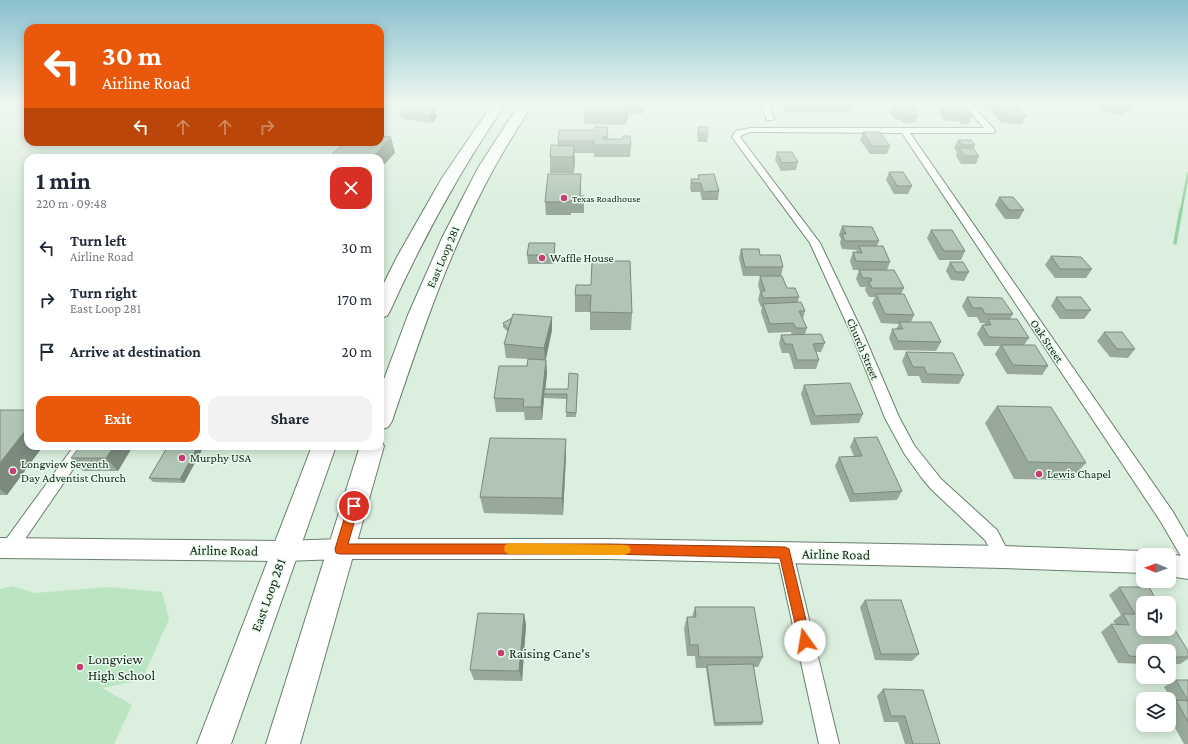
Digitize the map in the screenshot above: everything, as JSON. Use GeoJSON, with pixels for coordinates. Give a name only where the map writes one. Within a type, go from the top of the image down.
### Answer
{"type":"FeatureCollection","features":[{"type":"Feature","properties":{"kind":"highway"},"geometry":{"type":"LineString","coordinates":[[384,303],[419,231],[475,138]]}},
{"type":"Feature","properties":{"kind":"highway","name":"East Loop 281"},"geometry":{"type":"LineString","coordinates":[[384,410],[418,315],[461,215],[504,138]]}},
{"type":"Feature","properties":{"kind":"highway"},"geometry":{"type":"LineString","coordinates":[[461,215],[450,214],[444,209],[458,181],[466,150]]}},
{"type":"Feature","properties":{"kind":"highway","name":"East Loop 281"},"geometry":{"type":"LineString","coordinates":[[214,744],[322,450]]}},
{"type":"Feature","properties":{"kind":"highway"},"geometry":{"type":"LineString","coordinates":[[283,744],[371,450]]}},
{"type":"Feature","properties":{"kind":"street","name":"Church Street"},"geometry":{"type":"LineString","coordinates":[[737,138],[815,243],[857,333],[892,418],[909,449],[936,484],[991,535],[1003,557]]}},
{"type":"Feature","properties":{"kind":"street","name":"Oak Street"},"geometry":{"type":"LineString","coordinates":[[909,138],[1167,517],[1183,565]]}},
{"type":"Feature","properties":{"kind":"street"},"geometry":{"type":"LineString","coordinates":[[5,548],[79,450]]}},
{"type":"Feature","properties":{"kind":"street","name":"Airline Road"},"geometry":{"type":"LineString","coordinates":[[5,548],[284,551],[340,549],[608,549],[1003,557],[1136,562]]}},
{"type":"Feature","properties":{"kind":"street"},"geometry":{"type":"LineString","coordinates":[[785,553],[829,744]]}},
{"type":"Feature","properties":{"kind":"green space","name":"Longview High School"},"geometry":{"type":"Polygon","coordinates":[[[12,586],[35,593],[108,587],[162,592],[169,619],[142,680],[102,688],[132,705],[114,744],[0,744],[0,589],[12,586]]]}},
{"type":"Feature","properties":{"kind":"building"},"geometry":{"type":"Polygon","coordinates":[[[384,138],[390,138],[384,145],[384,138]]]}},
{"type":"Feature","properties":{"kind":"building"},"geometry":{"type":"Polygon","coordinates":[[[558,138],[623,139],[623,138],[630,138],[631,145],[594,145],[594,141],[558,141],[558,138]]]}},
{"type":"Feature","properties":{"kind":"building"},"geometry":{"type":"Polygon","coordinates":[[[867,138],[884,138],[890,146],[872,146],[867,138]]]}},
{"type":"Feature","properties":{"kind":"building"},"geometry":{"type":"Polygon","coordinates":[[[958,140],[971,140],[975,145],[962,145],[958,140]]]}},
{"type":"Feature","properties":{"kind":"building"},"geometry":{"type":"Polygon","coordinates":[[[551,145],[574,146],[573,157],[550,157],[551,145]]]}},
{"type":"Feature","properties":{"kind":"building"},"geometry":{"type":"Polygon","coordinates":[[[341,146],[383,146],[376,154],[332,154],[341,146]]]}},
{"type":"Feature","properties":{"kind":"building"},"geometry":{"type":"Polygon","coordinates":[[[959,148],[973,148],[979,156],[965,156],[959,148]]]}},
{"type":"Feature","properties":{"kind":"building"},"geometry":{"type":"Polygon","coordinates":[[[777,152],[792,152],[798,162],[782,163],[777,152]]]}},
{"type":"Feature","properties":{"kind":"building"},"geometry":{"type":"Polygon","coordinates":[[[889,172],[903,172],[912,186],[897,186],[889,172]]]}},
{"type":"Feature","properties":{"kind":"building"},"geometry":{"type":"Polygon","coordinates":[[[548,174],[581,174],[580,196],[584,196],[584,200],[571,200],[571,202],[545,202],[548,174]]]}},
{"type":"Feature","properties":{"kind":"building"},"geometry":{"type":"Polygon","coordinates":[[[714,174],[719,191],[703,192],[701,183],[692,183],[691,179],[699,179],[698,175],[714,174]]]}},
{"type":"Feature","properties":{"kind":"building"},"geometry":{"type":"Polygon","coordinates":[[[999,197],[1013,197],[1024,210],[1009,210],[999,197]]]}},
{"type":"Feature","properties":{"kind":"building"},"geometry":{"type":"Polygon","coordinates":[[[842,226],[872,227],[879,241],[845,241],[842,234],[846,234],[842,226]]]}},
{"type":"Feature","properties":{"kind":"building"},"geometry":{"type":"Polygon","coordinates":[[[931,230],[952,230],[965,251],[944,251],[931,230]]]}},
{"type":"Feature","properties":{"kind":"building"},"geometry":{"type":"Polygon","coordinates":[[[529,243],[555,243],[554,255],[527,255],[529,243]]]}},
{"type":"Feature","properties":{"kind":"building"},"geometry":{"type":"Polygon","coordinates":[[[859,246],[883,246],[890,262],[856,261],[853,252],[862,253],[859,246]]]}},
{"type":"Feature","properties":{"kind":"building"},"geometry":{"type":"Polygon","coordinates":[[[741,249],[759,249],[760,255],[780,255],[783,267],[745,267],[741,249]]]}},
{"type":"Feature","properties":{"kind":"building"},"geometry":{"type":"Polygon","coordinates":[[[1051,256],[1081,257],[1092,269],[1060,269],[1051,256]]]}},
{"type":"Feature","properties":{"kind":"building"},"geometry":{"type":"Polygon","coordinates":[[[592,261],[630,261],[632,313],[590,312],[591,295],[575,295],[576,285],[591,285],[592,261]]]}},
{"type":"Feature","properties":{"kind":"building"},"geometry":{"type":"Polygon","coordinates":[[[950,262],[963,262],[969,272],[956,272],[950,262]]]}},
{"type":"Feature","properties":{"kind":"building"},"geometry":{"type":"Polygon","coordinates":[[[859,270],[894,270],[904,288],[872,288],[868,281],[872,281],[871,278],[863,278],[859,270]]]}},
{"type":"Feature","properties":{"kind":"building"},"geometry":{"type":"Polygon","coordinates":[[[760,276],[782,276],[787,288],[795,288],[799,297],[763,298],[761,291],[765,291],[760,276]]]}},
{"type":"Feature","properties":{"kind":"building"},"geometry":{"type":"Polygon","coordinates":[[[876,294],[904,294],[914,315],[885,314],[876,294]]]}},
{"type":"Feature","properties":{"kind":"building"},"geometry":{"type":"Polygon","coordinates":[[[967,297],[1002,298],[1013,314],[985,314],[982,308],[973,308],[967,297]]]}},
{"type":"Feature","properties":{"kind":"building"},"geometry":{"type":"Polygon","coordinates":[[[1056,297],[1081,297],[1091,310],[1066,310],[1056,297]]]}},
{"type":"Feature","properties":{"kind":"building"},"geometry":{"type":"Polygon","coordinates":[[[801,302],[805,311],[799,311],[807,328],[796,328],[793,323],[770,324],[763,304],[801,302]]]}},
{"type":"Feature","properties":{"kind":"building"},"geometry":{"type":"Polygon","coordinates":[[[513,314],[552,317],[544,348],[504,344],[513,314]]]}},
{"type":"Feature","properties":{"kind":"building"},"geometry":{"type":"Polygon","coordinates":[[[512,318],[508,329],[503,323],[512,318]]]}},
{"type":"Feature","properties":{"kind":"building"},"geometry":{"type":"Polygon","coordinates":[[[988,319],[1017,319],[1029,338],[989,337],[982,325],[991,325],[988,319]]]}},
{"type":"Feature","properties":{"kind":"building"},"geometry":{"type":"Polygon","coordinates":[[[899,322],[931,322],[941,342],[898,341],[892,329],[903,329],[899,322]]]}},
{"type":"Feature","properties":{"kind":"building"},"geometry":{"type":"Polygon","coordinates":[[[1104,332],[1122,332],[1135,349],[1117,349],[1104,332]]]}},
{"type":"Feature","properties":{"kind":"building"},"geometry":{"type":"Polygon","coordinates":[[[821,334],[825,343],[813,344],[819,360],[797,360],[792,344],[785,344],[781,335],[821,334]]]}},
{"type":"Feature","properties":{"kind":"building"},"geometry":{"type":"Polygon","coordinates":[[[1001,345],[1035,345],[1048,366],[1013,365],[1001,345]]]}},
{"type":"Feature","properties":{"kind":"building"},"geometry":{"type":"Polygon","coordinates":[[[906,352],[953,353],[964,375],[927,374],[924,367],[913,367],[906,352]]]}},
{"type":"Feature","properties":{"kind":"building"},"geometry":{"type":"Polygon","coordinates":[[[528,359],[546,360],[541,407],[523,407],[524,399],[494,398],[499,366],[527,366],[528,359]]]}},
{"type":"Feature","properties":{"kind":"building"},"geometry":{"type":"Polygon","coordinates":[[[569,373],[578,374],[576,413],[566,412],[567,394],[544,394],[544,389],[568,389],[569,373]]]}},
{"type":"Feature","properties":{"kind":"building"},"geometry":{"type":"Polygon","coordinates":[[[850,383],[863,414],[815,416],[804,385],[850,383]]]}},
{"type":"Feature","properties":{"kind":"building"},"geometry":{"type":"Polygon","coordinates":[[[997,406],[1051,407],[1086,463],[1028,462],[997,406]]]}},
{"type":"Feature","properties":{"kind":"building"},"geometry":{"type":"Polygon","coordinates":[[[0,410],[24,410],[24,432],[0,463],[0,410]]]}},
{"type":"Feature","properties":{"kind":"building"},"geometry":{"type":"Polygon","coordinates":[[[877,437],[902,491],[854,494],[839,457],[862,456],[854,438],[877,437]]]}},
{"type":"Feature","properties":{"kind":"building"},"geometry":{"type":"Polygon","coordinates":[[[490,438],[566,439],[562,498],[480,497],[490,438]]]}},
{"type":"Feature","properties":{"kind":"building"},"geometry":{"type":"Polygon","coordinates":[[[77,450],[111,450],[106,458],[71,458],[77,450]]]}},
{"type":"Feature","properties":{"kind":"building","name":"Murphy USA"},"geometry":{"type":"Polygon","coordinates":[[[166,450],[196,450],[180,479],[149,478],[166,450]]]}},
{"type":"Feature","properties":{"kind":"building"},"geometry":{"type":"Polygon","coordinates":[[[1119,587],[1150,588],[1154,596],[1136,596],[1136,636],[1176,636],[1176,631],[1188,651],[1188,657],[1176,657],[1176,644],[1136,644],[1136,656],[1129,656],[1111,624],[1129,625],[1123,614],[1135,614],[1119,587]]]}},
{"type":"Feature","properties":{"kind":"building"},"geometry":{"type":"Polygon","coordinates":[[[865,600],[901,600],[919,654],[881,654],[865,600]]]}},
{"type":"Feature","properties":{"kind":"building"},"geometry":{"type":"Polygon","coordinates":[[[695,607],[754,607],[763,657],[699,657],[698,645],[690,645],[687,617],[696,617],[695,607]]]}},
{"type":"Feature","properties":{"kind":"building","name":"Raising Cane's"},"geometry":{"type":"Polygon","coordinates":[[[478,613],[524,614],[519,671],[470,670],[478,613]]]}},
{"type":"Feature","properties":{"kind":"building"},"geometry":{"type":"Polygon","coordinates":[[[753,664],[763,722],[715,723],[707,665],[753,664]]]}},
{"type":"Feature","properties":{"kind":"building"},"geometry":{"type":"Polygon","coordinates":[[[1176,680],[1188,680],[1188,701],[1176,680]]]}},
{"type":"Feature","properties":{"kind":"building"},"geometry":{"type":"Polygon","coordinates":[[[883,689],[923,690],[940,744],[913,744],[905,716],[891,716],[883,689]]]}},
{"type":"Feature","properties":{"kind":"building"},"geometry":{"type":"Polygon","coordinates":[[[1176,700],[1188,701],[1188,722],[1176,700]]]}},
{"type":"Feature","properties":{"kind":"waterway"},"geometry":{"type":"LineString","coordinates":[[1181,211],[1188,174]]}},
{"type":"Feature","properties":{"kind":"waterway"},"geometry":{"type":"LineString","coordinates":[[1175,243],[1181,210]]}},
{"type":"Feature","properties":{"kind":"slow traffic"},"geometry":{"type":"LineString","coordinates":[[509,549],[625,550]]}},
{"type":"Feature","properties":{"kind":"place","name":"Texas Roadhouse"},"geometry":{"type":"Point","coordinates":[564,198]}},
{"type":"Feature","properties":{"kind":"place","name":"Waffle House"},"geometry":{"type":"Point","coordinates":[542,258]}},
{"type":"Feature","properties":{"kind":"place","name":"Murphy USA"},"geometry":{"type":"Point","coordinates":[182,458]}},
{"type":"Feature","properties":{"kind":"place","name":"Longview Seventh Day Adventist Church"},"geometry":{"type":"Point","coordinates":[13,471]}},
{"type":"Feature","properties":{"kind":"place","name":"Lewis Chapel"},"geometry":{"type":"Point","coordinates":[1039,474]}},
{"type":"Feature","properties":{"kind":"place","name":"Raising Cane's"},"geometry":{"type":"Point","coordinates":[501,653]}},
{"type":"Feature","properties":{"kind":"place","name":"Longview High School"},"geometry":{"type":"Point","coordinates":[80,667]}},
{"type":"Feature","properties":{"kind":"route"},"geometry":{"type":"LineString","coordinates":[[354,506],[340,549],[608,549],[785,553],[805,641]]}}]}
